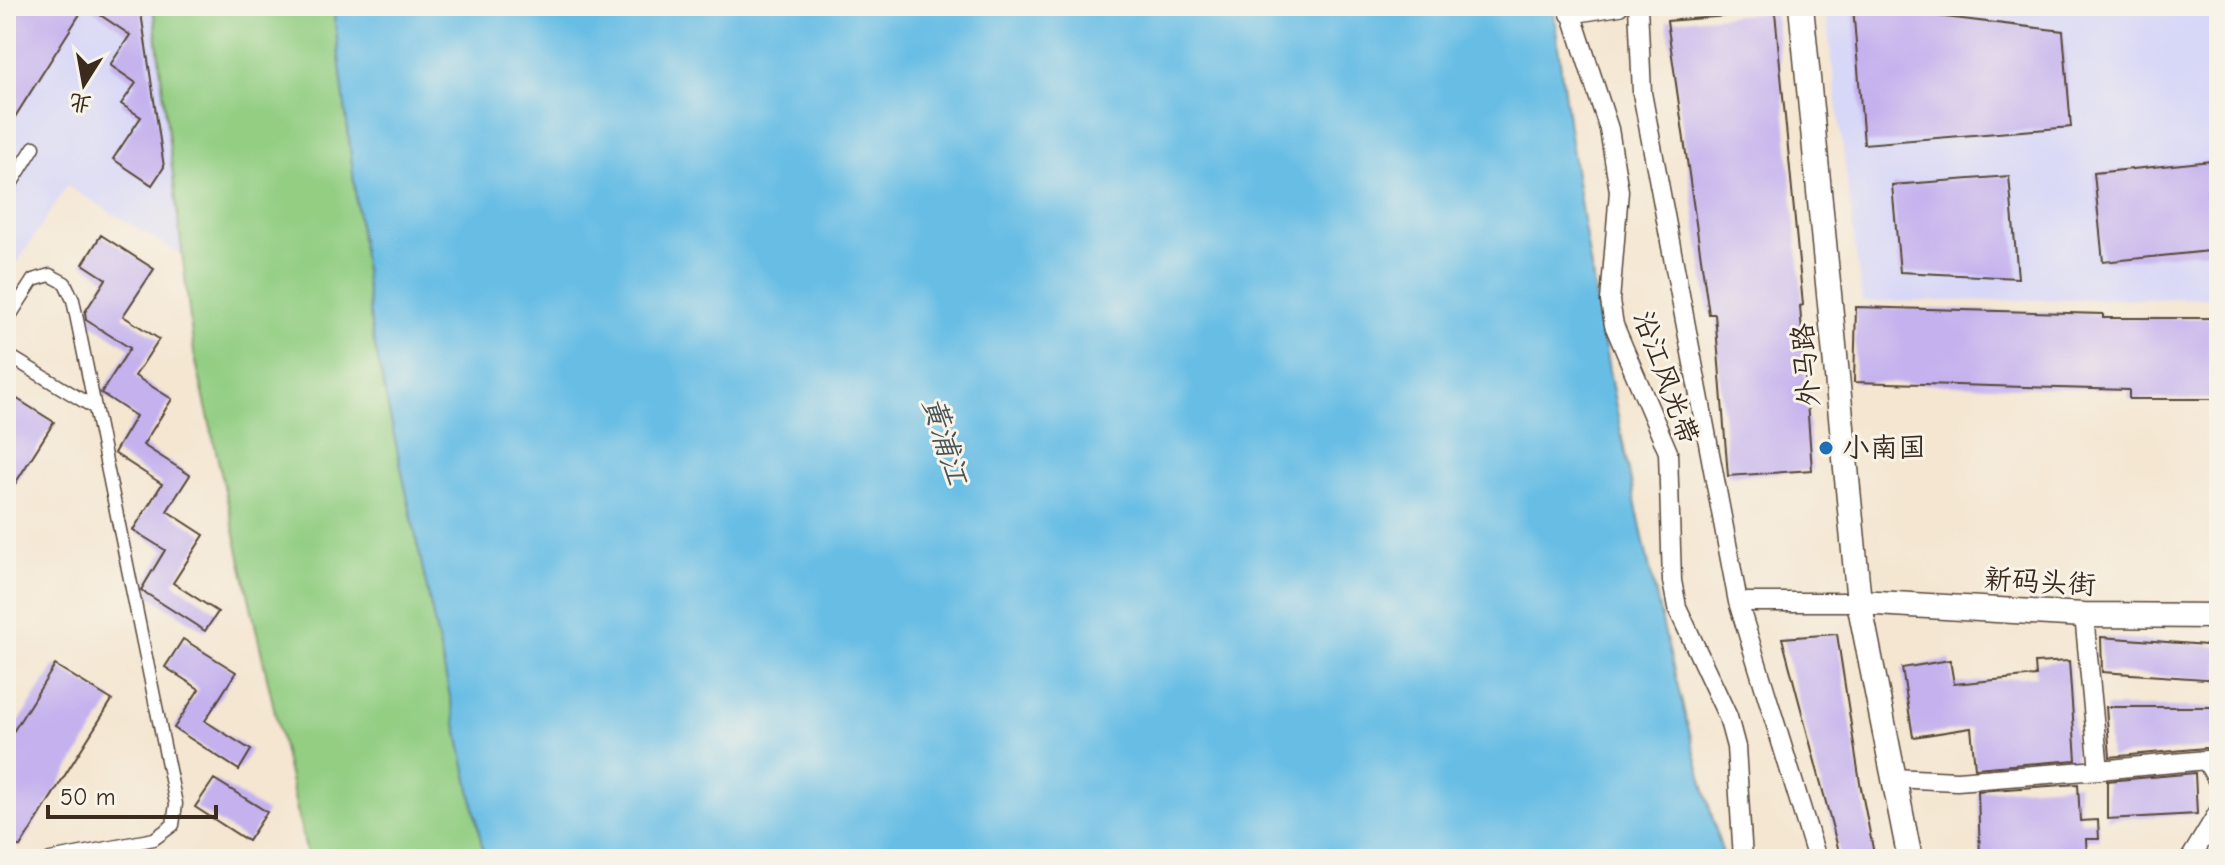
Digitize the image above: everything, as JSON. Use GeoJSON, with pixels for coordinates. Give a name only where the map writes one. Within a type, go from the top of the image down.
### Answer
{"type":"FeatureCollection","features":[{"type":"Feature","properties":{"kind":"street"},"geometry":{"type":"LineString","coordinates":[[1570,10],[1619,6]]}},
{"type":"Feature","properties":{"kind":"street"},"geometry":{"type":"LineString","coordinates":[[1638,6],[1642,93],[1738,602],[1817,859]]}},
{"type":"Feature","properties":{"kind":"street","name":"外马路"},"geometry":{"type":"LineString","coordinates":[[1801,6],[1859,602],[1910,859]]}},
{"type":"Feature","properties":{"kind":"street","name":"沿江风光带"},"geometry":{"type":"LineString","coordinates":[[1570,10],[1609,129],[1619,191],[1610,301],[1614,325],[1668,452],[1672,581],[1677,607],[1728,717],[1736,747],[1743,859]]}},
{"type":"Feature","properties":{"kind":"street"},"geometry":{"type":"LineString","coordinates":[[1738,602],[1859,602]]}},
{"type":"Feature","properties":{"kind":"street","name":"新码头街"},"geometry":{"type":"LineString","coordinates":[[1859,602],[2084,615],[2219,616]]}},
{"type":"Feature","properties":{"kind":"street"},"geometry":{"type":"LineString","coordinates":[[2084,615],[2099,770]]}},
{"type":"Feature","properties":{"kind":"street"},"geometry":{"type":"LineString","coordinates":[[1892,778],[1957,781],[2206,760],[2219,783]]}},
{"type":"Feature","properties":{"kind":"street"},"geometry":{"type":"LineString","coordinates":[[2190,859],[2219,811]]}},
{"type":"Feature","properties":{"kind":"lane"},"geometry":{"type":"LineString","coordinates":[[6,192],[34,147]]}},
{"type":"Feature","properties":{"kind":"lane"},"geometry":{"type":"LineString","coordinates":[[6,322],[33,280],[50,275],[65,283],[73,300],[176,804],[173,825],[154,839],[50,859]]}},
{"type":"Feature","properties":{"kind":"lane"},"geometry":{"type":"LineString","coordinates":[[6,354],[95,408]]}},
{"type":"Feature","properties":{"kind":"shaded area"},"geometry":{"type":"Polygon","coordinates":[[[6,6],[153,6],[182,255],[67,186],[6,280],[6,6]]]}},
{"type":"Feature","properties":{"kind":"shaded area"},"geometry":{"type":"Polygon","coordinates":[[[1825,6],[2219,6],[2219,298],[1862,302],[1825,6]]]}},
{"type":"Feature","properties":{"kind":"green space"},"geometry":{"type":"Polygon","coordinates":[[[153,6],[333,6],[372,332],[485,859],[308,859],[194,353],[153,6]]]}},
{"type":"Feature","properties":{"kind":"water","name":"黄浦江"},"geometry":{"type":"Polygon","coordinates":[[[333,6],[1553,6],[1583,222],[1622,436],[1668,649],[1724,859],[485,859],[372,332],[333,6]]]}},
{"type":"Feature","properties":{"kind":"building"},"geometry":{"type":"Polygon","coordinates":[[[6,6],[85,6],[6,131],[6,6]]]}},
{"type":"Feature","properties":{"kind":"building"},"geometry":{"type":"Polygon","coordinates":[[[87,6],[140,6],[164,167],[152,185],[113,159],[141,117],[121,104],[136,83],[110,65],[130,35],[87,6]]]}},
{"type":"Feature","properties":{"kind":"building"},"geometry":{"type":"Polygon","coordinates":[[[1853,6],[2063,31],[2071,127],[1864,144],[1853,6]]]}},
{"type":"Feature","properties":{"kind":"building"},"geometry":{"type":"Polygon","coordinates":[[[1775,12],[1803,305],[1800,306],[1812,470],[1728,476],[1715,314],[1709,314],[1667,21],[1775,12]]]}},
{"type":"Feature","properties":{"kind":"building"},"geometry":{"type":"Polygon","coordinates":[[[2211,161],[2219,250],[2103,262],[2094,173],[2211,161]]]}},
{"type":"Feature","properties":{"kind":"building"},"geometry":{"type":"Polygon","coordinates":[[[2009,176],[2018,278],[1900,272],[1892,185],[2009,176]]]}},
{"type":"Feature","properties":{"kind":"building"},"geometry":{"type":"Polygon","coordinates":[[[101,235],[154,269],[123,316],[159,339],[135,376],[172,399],[143,445],[190,475],[167,511],[204,535],[173,583],[218,612],[205,631],[141,590],[165,550],[133,530],[162,484],[114,453],[136,416],[101,393],[130,348],[86,320],[85,312],[106,279],[83,264],[101,235]]]}},
{"type":"Feature","properties":{"kind":"building"},"geometry":{"type":"Polygon","coordinates":[[[1856,307],[2103,314],[2103,318],[2219,318],[2219,399],[2129,399],[2129,390],[1854,382],[1856,307]]]}},
{"type":"Feature","properties":{"kind":"building"},"geometry":{"type":"Polygon","coordinates":[[[6,392],[54,422],[6,498],[6,392]]]}},
{"type":"Feature","properties":{"kind":"building"},"geometry":{"type":"Polygon","coordinates":[[[1837,634],[1875,859],[1841,859],[1782,638],[1837,634]]]}},
{"type":"Feature","properties":{"kind":"building"},"geometry":{"type":"Polygon","coordinates":[[[2101,637],[2219,646],[2219,680],[2102,672],[2101,637]]]}},
{"type":"Feature","properties":{"kind":"building"},"geometry":{"type":"Polygon","coordinates":[[[183,639],[236,672],[205,721],[251,750],[239,770],[174,728],[199,689],[165,667],[183,639]]]}},
{"type":"Feature","properties":{"kind":"building"},"geometry":{"type":"Polygon","coordinates":[[[1950,660],[1954,684],[2036,676],[2035,663],[2069,661],[2076,760],[1975,768],[1971,728],[1913,737],[1902,668],[1950,660]]]}},
{"type":"Feature","properties":{"kind":"building"},"geometry":{"type":"Polygon","coordinates":[[[55,665],[112,700],[20,847],[6,838],[6,743],[55,665]]]}},
{"type":"Feature","properties":{"kind":"building"},"geometry":{"type":"Polygon","coordinates":[[[2106,707],[2218,707],[2218,752],[2205,748],[2110,757],[2106,707]]]}},
{"type":"Feature","properties":{"kind":"building"},"geometry":{"type":"Polygon","coordinates":[[[2195,773],[2197,814],[2107,819],[2107,781],[2195,773]]]}},
{"type":"Feature","properties":{"kind":"building"},"geometry":{"type":"Polygon","coordinates":[[[214,779],[267,812],[248,841],[195,807],[214,779]]]}},
{"type":"Feature","properties":{"kind":"building"},"geometry":{"type":"Polygon","coordinates":[[[2078,784],[2080,821],[2098,820],[2099,839],[2086,839],[2087,859],[1980,859],[1978,791],[2078,784]]]}},
{"type":"Feature","properties":{"kind":"place","name":"小南国"},"geometry":{"type":"Point","coordinates":[1826,448]}}]}
